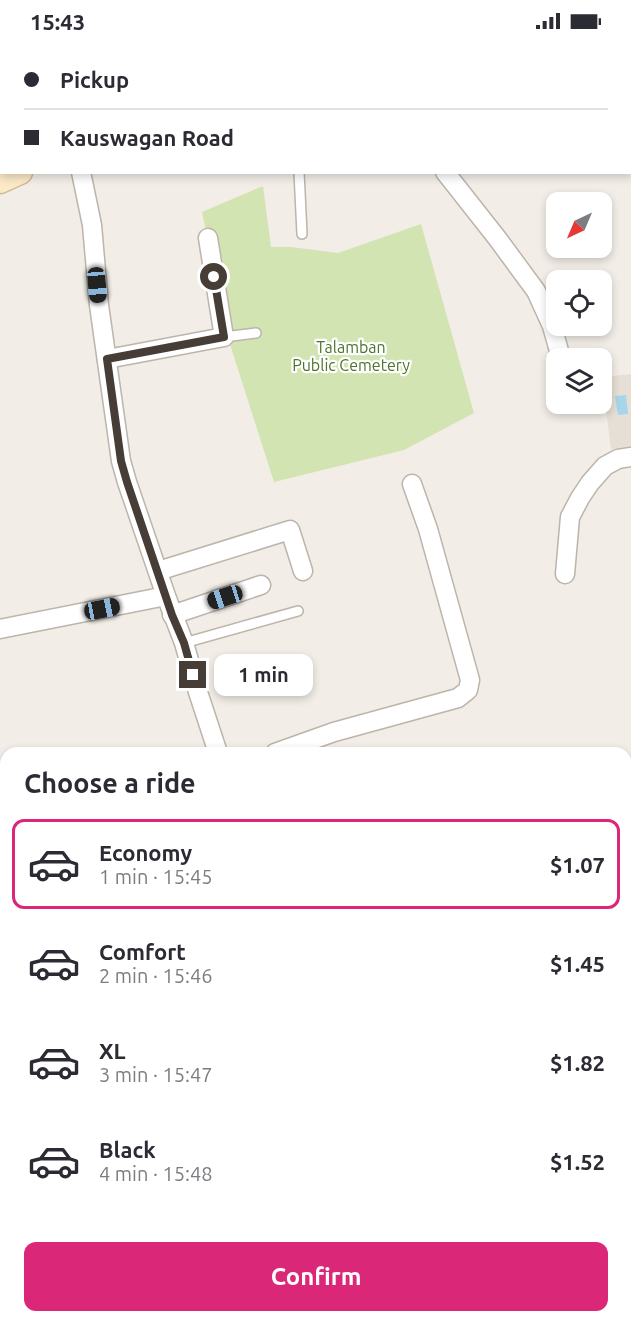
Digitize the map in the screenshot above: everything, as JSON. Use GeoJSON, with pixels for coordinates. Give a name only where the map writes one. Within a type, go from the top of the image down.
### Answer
{"type":"FeatureCollection","features":[{"type":"Feature","properties":{"kind":"main road"},"geometry":{"type":"LineString","coordinates":[[0,181],[16,174]]}},
{"type":"Feature","properties":{"kind":"street"},"geometry":{"type":"LineString","coordinates":[[81,174],[92,225],[99,305],[121,461],[172,615],[184,643],[216,747]]}},
{"type":"Feature","properties":{"kind":"street"},"geometry":{"type":"LineString","coordinates":[[447,174],[536,291],[552,326],[558,348]]}},
{"type":"Feature","properties":{"kind":"street"},"geometry":{"type":"LineString","coordinates":[[107,359],[224,337],[208,238]]}},
{"type":"Feature","properties":{"kind":"street"},"geometry":{"type":"LineString","coordinates":[[565,574],[570,517],[580,498],[605,466],[618,459],[631,457]]}},
{"type":"Feature","properties":{"kind":"street"},"geometry":{"type":"LineString","coordinates":[[292,747],[334,732],[452,700],[468,690],[470,680],[428,529],[412,484]]}},
{"type":"Feature","properties":{"kind":"street"},"geometry":{"type":"LineString","coordinates":[[158,571],[290,530],[303,571]]}},
{"type":"Feature","properties":{"kind":"street"},"geometry":{"type":"LineString","coordinates":[[172,615],[261,585]]}},
{"type":"Feature","properties":{"kind":"street"},"geometry":{"type":"LineString","coordinates":[[0,629],[166,596]]}},
{"type":"Feature","properties":{"kind":"lane"},"geometry":{"type":"LineString","coordinates":[[299,174],[302,234]]}},
{"type":"Feature","properties":{"kind":"lane"},"geometry":{"type":"LineString","coordinates":[[224,337],[256,333]]}},
{"type":"Feature","properties":{"kind":"lane"},"geometry":{"type":"LineString","coordinates":[[184,643],[298,611]]}},
{"type":"Feature","properties":{"kind":"shaded area"},"geometry":{"type":"Polygon","coordinates":[[[631,374],[631,446],[611,449],[607,414],[612,414],[612,376],[631,374]]]}},
{"type":"Feature","properties":{"kind":"green space","name":"Talamban Public Cemetery"},"geometry":{"type":"Polygon","coordinates":[[[263,186],[271,247],[338,253],[421,224],[474,413],[404,450],[274,482],[228,338],[202,212],[263,186]]]}},
{"type":"Feature","properties":{"kind":"water"},"geometry":{"type":"Polygon","coordinates":[[[626,395],[628,414],[618,415],[615,396],[626,395]]]}},
{"type":"Feature","properties":{"kind":"route"},"geometry":{"type":"LineString","coordinates":[[193,675],[121,461],[107,359],[224,337],[214,277]]}}]}
